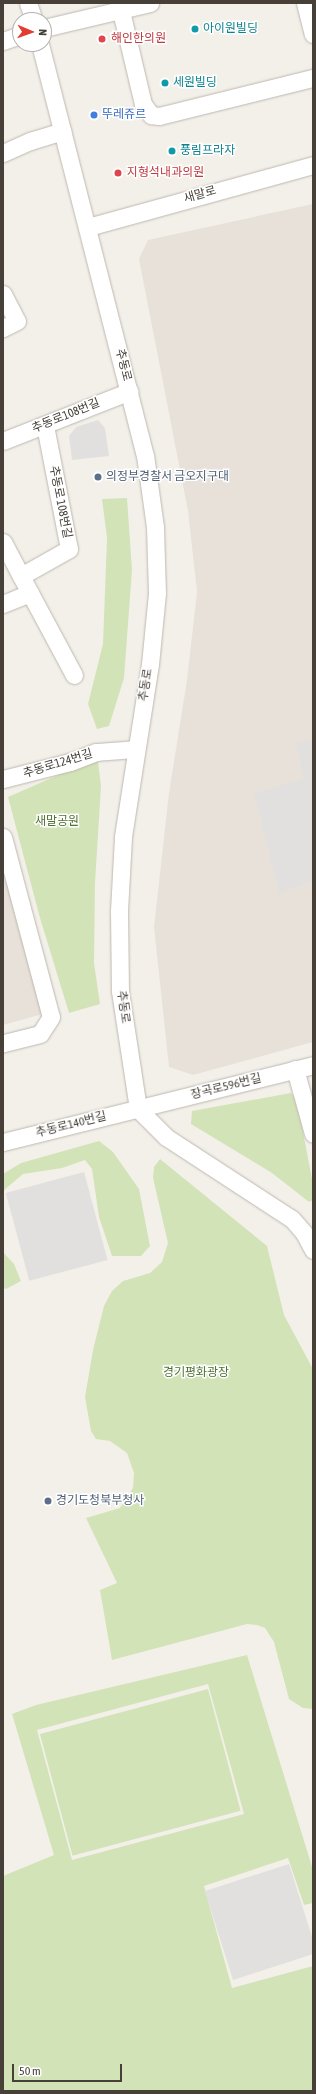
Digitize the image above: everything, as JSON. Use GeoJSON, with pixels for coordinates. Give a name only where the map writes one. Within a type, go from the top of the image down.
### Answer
{"type":"FeatureCollection","features":[{"type":"Feature","properties":{"kind":"street"},"geometry":{"type":"LineString","coordinates":[[52,26],[150,3]]}},
{"type":"Feature","properties":{"kind":"street"},"geometry":{"type":"LineString","coordinates":[[305,3],[313,34]]}},
{"type":"Feature","properties":{"kind":"street"},"geometry":{"type":"LineString","coordinates":[[121,11],[143,104],[152,115],[159,116],[313,78]]}},
{"type":"Feature","properties":{"kind":"street","name":"추동로"},"geometry":{"type":"LineString","coordinates":[[42,52],[130,391],[146,462],[155,527],[157,594],[123,837],[118,911],[120,990],[138,1109]]}},
{"type":"Feature","properties":{"kind":"street"},"geometry":{"type":"LineString","coordinates":[[3,153],[30,140],[63,131]]}},
{"type":"Feature","properties":{"kind":"street","name":"새말로"},"geometry":{"type":"LineString","coordinates":[[88,227],[313,165]]}},
{"type":"Feature","properties":{"kind":"street"},"geometry":{"type":"LineString","coordinates":[[3,294],[17,320],[3,328]]}},
{"type":"Feature","properties":{"kind":"street","name":"추동로108번길"},"geometry":{"type":"LineString","coordinates":[[3,442],[130,391]]}},
{"type":"Feature","properties":{"kind":"street","name":"추동로 108번길"},"geometry":{"type":"LineString","coordinates":[[21,576],[69,549],[45,425]]}},
{"type":"Feature","properties":{"kind":"street"},"geometry":{"type":"LineString","coordinates":[[3,542],[74,675]]}},
{"type":"Feature","properties":{"kind":"street"},"geometry":{"type":"LineString","coordinates":[[3,604],[30,593]]}},
{"type":"Feature","properties":{"kind":"street","name":"추동로124번길"},"geometry":{"type":"LineString","coordinates":[[3,779],[70,762],[96,752],[136,749]]}},
{"type":"Feature","properties":{"kind":"street"},"geometry":{"type":"LineString","coordinates":[[3,838],[50,1017],[40,1034],[3,1043]]}},
{"type":"Feature","properties":{"kind":"street","name":"장곡로596번길"},"geometry":{"type":"LineString","coordinates":[[138,1109],[313,1065]]}},
{"type":"Feature","properties":{"kind":"street"},"geometry":{"type":"LineString","coordinates":[[296,1070],[313,1134]]}},
{"type":"Feature","properties":{"kind":"street"},"geometry":{"type":"LineString","coordinates":[[138,1109],[166,1137],[292,1219],[304,1232],[313,1250]]}},
{"type":"Feature","properties":{"kind":"street","name":"추동로140번길"},"geometry":{"type":"LineString","coordinates":[[3,1142],[138,1109]]}},
{"type":"Feature","properties":{"kind":"shaded area"},"geometry":{"type":"Polygon","coordinates":[[[313,204],[313,1042],[193,1075],[169,1067],[154,927],[169,793],[187,680],[197,592],[188,511],[139,259],[148,240],[313,204]]]}},
{"type":"Feature","properties":{"kind":"shaded area"},"geometry":{"type":"Polygon","coordinates":[[[98,420],[105,428],[109,456],[72,460],[69,436],[76,427],[98,420]]]}},
{"type":"Feature","properties":{"kind":"shaded area"},"geometry":{"type":"Polygon","coordinates":[[[313,739],[313,881],[279,893],[254,793],[304,779],[296,742],[313,739]]]}},
{"type":"Feature","properties":{"kind":"shaded area"},"geometry":{"type":"Polygon","coordinates":[[[3,867],[43,1014],[3,1025],[3,867]]]}},
{"type":"Feature","properties":{"kind":"shaded area"},"geometry":{"type":"Polygon","coordinates":[[[84,1172],[108,1260],[29,1281],[6,1193],[84,1172]]]}},
{"type":"Feature","properties":{"kind":"shaded area"},"geometry":{"type":"Polygon","coordinates":[[[289,1864],[313,1940],[313,1954],[233,1980],[205,1891],[289,1864]]]}},
{"type":"Feature","properties":{"kind":"green space"},"geometry":{"type":"Polygon","coordinates":[[[127,498],[132,570],[124,678],[109,726],[97,729],[88,704],[103,644],[107,538],[102,499],[127,498]]]}},
{"type":"Feature","properties":{"kind":"green space","name":"새말공원"},"geometry":{"type":"Polygon","coordinates":[[[98,761],[101,786],[95,883],[94,963],[100,1004],[69,1013],[40,918],[8,797],[88,762],[98,761]]]}},
{"type":"Feature","properties":{"kind":"green space"},"geometry":{"type":"Polygon","coordinates":[[[291,1093],[297,1101],[313,1184],[313,1200],[309,1202],[272,1173],[191,1124],[192,1111],[291,1093]]]}},
{"type":"Feature","properties":{"kind":"green space"},"geometry":{"type":"Polygon","coordinates":[[[99,1141],[113,1152],[139,1189],[150,1246],[141,1256],[112,1256],[99,1217],[92,1169],[85,1160],[62,1168],[23,1174],[3,1191],[3,1174],[21,1163],[99,1141]]]}},
{"type":"Feature","properties":{"kind":"green space","name":"경기평화광장"},"geometry":{"type":"Polygon","coordinates":[[[160,1159],[267,1246],[284,1315],[313,1369],[313,1709],[303,1708],[289,1699],[274,1642],[265,1628],[257,1625],[247,1624],[112,1660],[100,1590],[117,1583],[86,1518],[120,1508],[133,1488],[134,1473],[127,1453],[110,1441],[96,1439],[91,1431],[85,1397],[93,1350],[104,1306],[112,1291],[123,1281],[150,1273],[162,1262],[168,1243],[153,1178],[154,1167],[160,1159]]]}},
{"type":"Feature","properties":{"kind":"green space"},"geometry":{"type":"Polygon","coordinates":[[[3,1252],[14,1264],[21,1281],[6,1289],[3,1288],[3,1252]]]}},
{"type":"Feature","properties":{"kind":"green space"},"geometry":{"type":"Polygon","coordinates":[[[247,1655],[313,1870],[313,1903],[304,1905],[288,1858],[204,1886],[232,1988],[313,1966],[313,2091],[3,2091],[3,1876],[54,1855],[12,1714],[36,1705],[247,1655]],[[208,1684],[37,1730],[72,1860],[244,1814],[208,1684]]]}},
{"type":"Feature","properties":{"kind":"green space"},"geometry":{"type":"Polygon","coordinates":[[[208,1689],[241,1811],[73,1856],[40,1734],[208,1689]]]}},
{"type":"Feature","properties":{"kind":"place","name":"아이원빌딩"},"geometry":{"type":"Point","coordinates":[195,29]}},
{"type":"Feature","properties":{"kind":"place","name":"해인한의원"},"geometry":{"type":"Point","coordinates":[102,39]}},
{"type":"Feature","properties":{"kind":"place","name":"세원빌딩"},"geometry":{"type":"Point","coordinates":[165,83]}},
{"type":"Feature","properties":{"kind":"place","name":"뚜레쥬르"},"geometry":{"type":"Point","coordinates":[94,115]}},
{"type":"Feature","properties":{"kind":"place","name":"풍림프라자"},"geometry":{"type":"Point","coordinates":[172,151]}},
{"type":"Feature","properties":{"kind":"place","name":"지형석내과의원"},"geometry":{"type":"Point","coordinates":[118,173]}},
{"type":"Feature","properties":{"kind":"place","name":"의정부경찰서 금오지구대"},"geometry":{"type":"Point","coordinates":[98,477]}},
{"type":"Feature","properties":{"kind":"place","name":"경기도청북부청사"},"geometry":{"type":"Point","coordinates":[48,1501]}}]}
